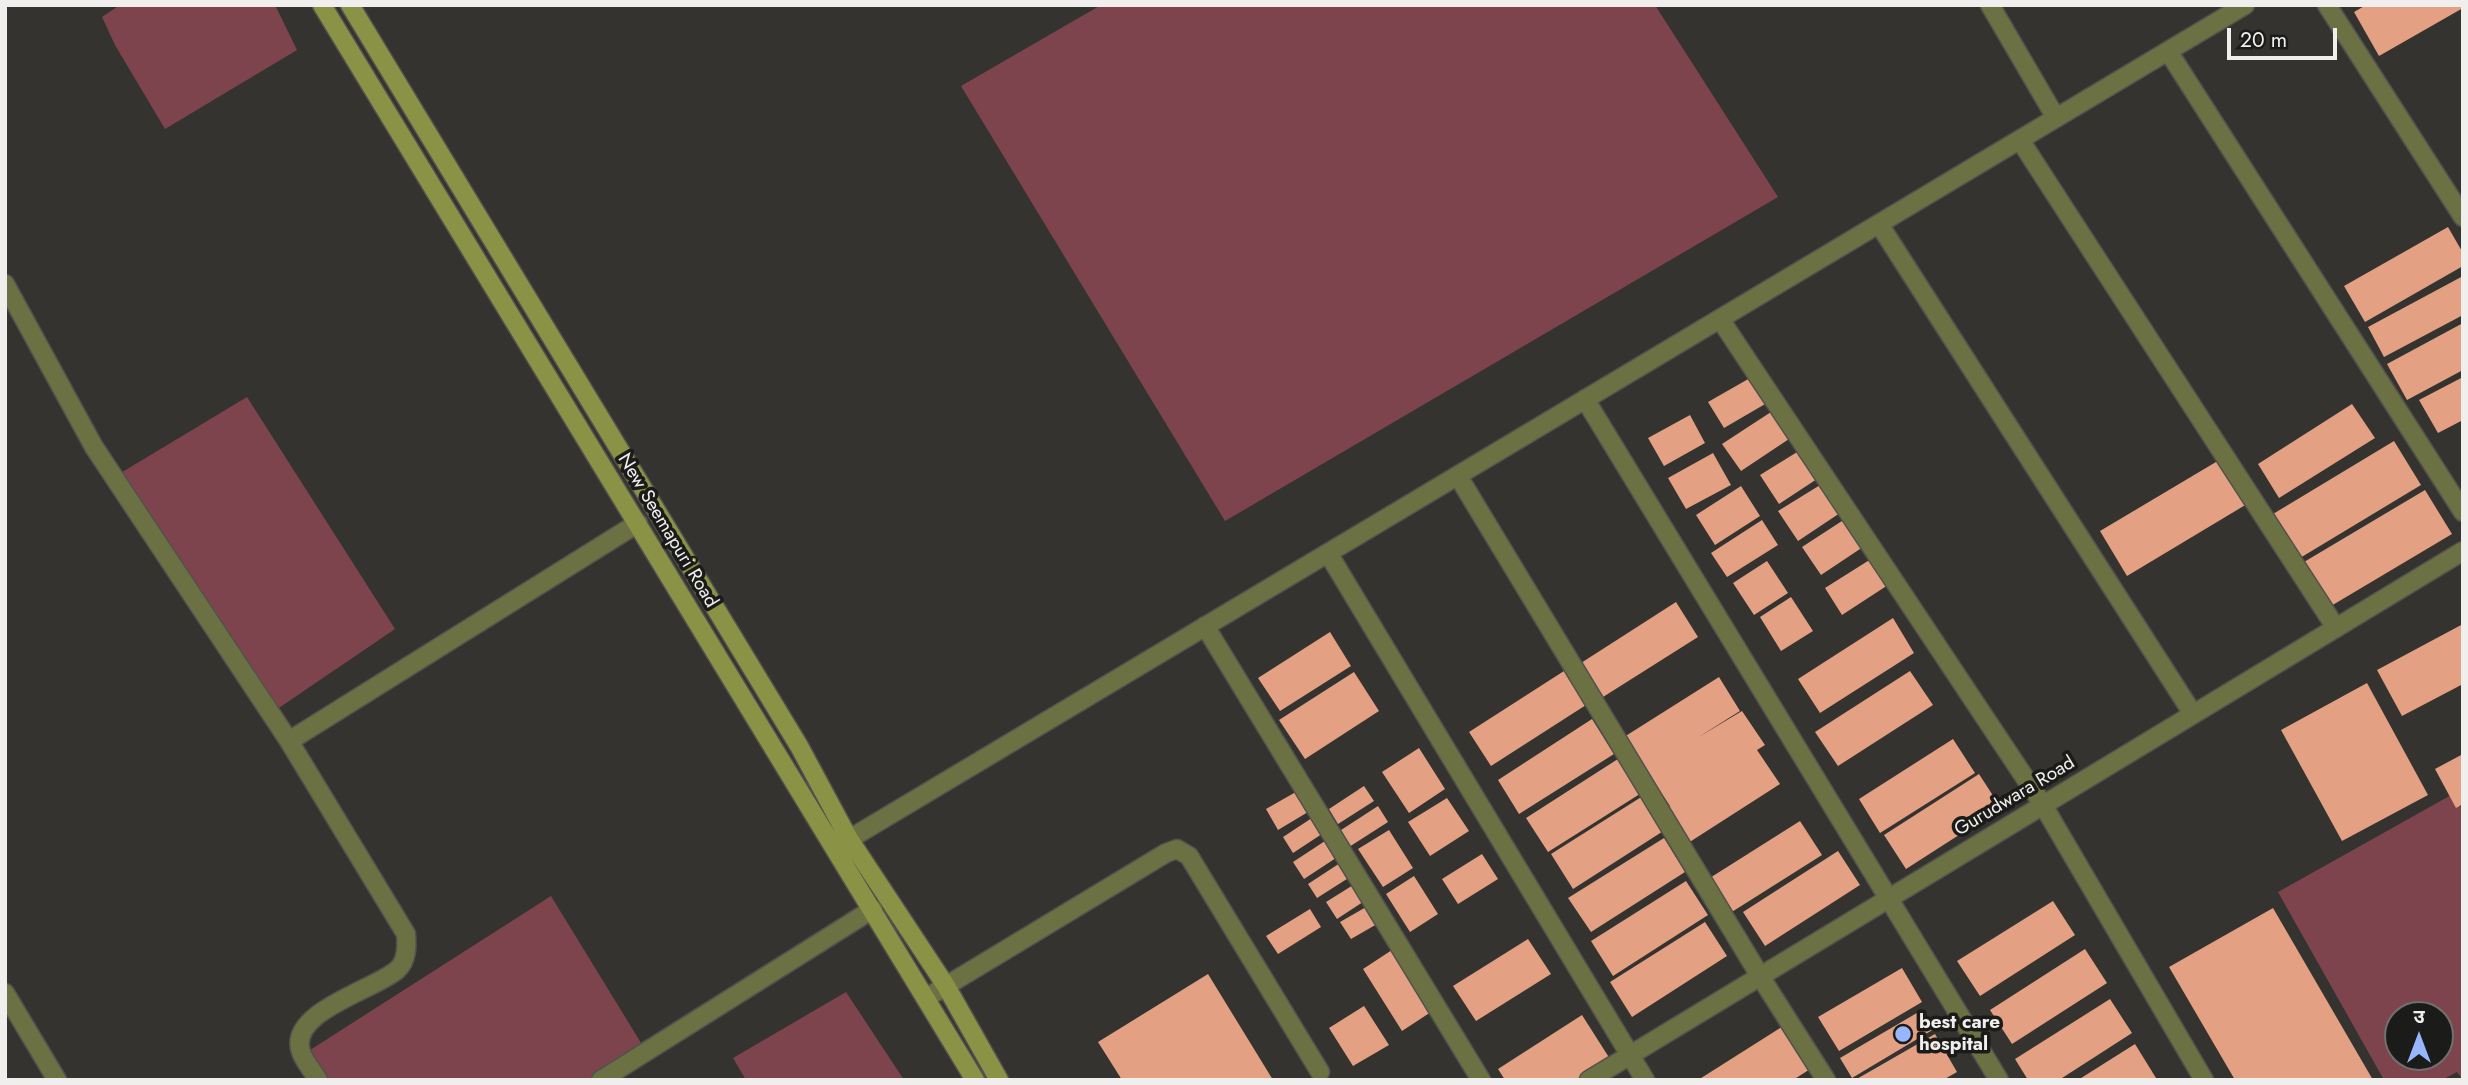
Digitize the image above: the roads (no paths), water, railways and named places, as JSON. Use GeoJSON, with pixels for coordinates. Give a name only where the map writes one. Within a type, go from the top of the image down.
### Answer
{"type":"FeatureCollection","features":[{"type":"Feature","properties":{"kind":"main road","name":"New Seemapuri Road"},"geometry":{"type":"LineString","coordinates":[[322,5],[638,523],[842,843],[946,986],[999,1080]]}},
{"type":"Feature","properties":{"kind":"main road","name":"New Seemapuri Road"},"geometry":{"type":"LineString","coordinates":[[350,5],[792,735],[873,909],[975,1080]]}},
{"type":"Feature","properties":{"kind":"street"},"geometry":{"type":"LineString","coordinates":[[1990,5],[2056,118]]}},
{"type":"Feature","properties":{"kind":"street"},"geometry":{"type":"LineString","coordinates":[[842,843],[2245,5]]}},
{"type":"Feature","properties":{"kind":"street"},"geometry":{"type":"LineString","coordinates":[[2327,5],[2463,217]]}},
{"type":"Feature","properties":{"kind":"street"},"geometry":{"type":"LineString","coordinates":[[2168,51],[2463,512]]}},
{"type":"Feature","properties":{"kind":"street"},"geometry":{"type":"LineString","coordinates":[[2020,140],[2336,628]]}},
{"type":"Feature","properties":{"kind":"street"},"geometry":{"type":"LineString","coordinates":[[1879,224],[2193,714]]}},
{"type":"Feature","properties":{"kind":"street"},"geometry":{"type":"LineString","coordinates":[[5,284],[94,447],[289,741],[406,934],[407,952],[398,969],[312,1017],[300,1033],[300,1051],[318,1080]]}},
{"type":"Feature","properties":{"kind":"street"},"geometry":{"type":"LineString","coordinates":[[1720,319],[2043,805],[2204,1080]]}},
{"type":"Feature","properties":{"kind":"street"},"geometry":{"type":"LineString","coordinates":[[1585,399],[1891,897],[2000,1080]]}},
{"type":"Feature","properties":{"kind":"street"},"geometry":{"type":"LineString","coordinates":[[1458,476],[1760,976],[1826,1080]]}},
{"type":"Feature","properties":{"kind":"street"},"geometry":{"type":"LineString","coordinates":[[289,741],[638,523]]}},
{"type":"Feature","properties":{"kind":"street","name":"Gurudwara Road"},"geometry":{"type":"LineString","coordinates":[[1589,1080],[2463,551]]}},
{"type":"Feature","properties":{"kind":"street"},"geometry":{"type":"LineString","coordinates":[[1328,553],[1645,1080]]}},
{"type":"Feature","properties":{"kind":"street"},"geometry":{"type":"LineString","coordinates":[[1205,626],[1481,1080]]}},
{"type":"Feature","properties":{"kind":"street"},"geometry":{"type":"LineString","coordinates":[[926,998],[1166,853],[1177,849],[1189,856],[1321,1072]]}},
{"type":"Feature","properties":{"kind":"street"},"geometry":{"type":"LineString","coordinates":[[601,1080],[873,909]]}},
{"type":"Feature","properties":{"kind":"street"},"geometry":{"type":"LineString","coordinates":[[5,993],[57,1080]]}},
{"type":"Feature","properties":{"kind":"place","name":"best care hospital"},"geometry":{"type":"Point","coordinates":[1903,1034]}}]}
